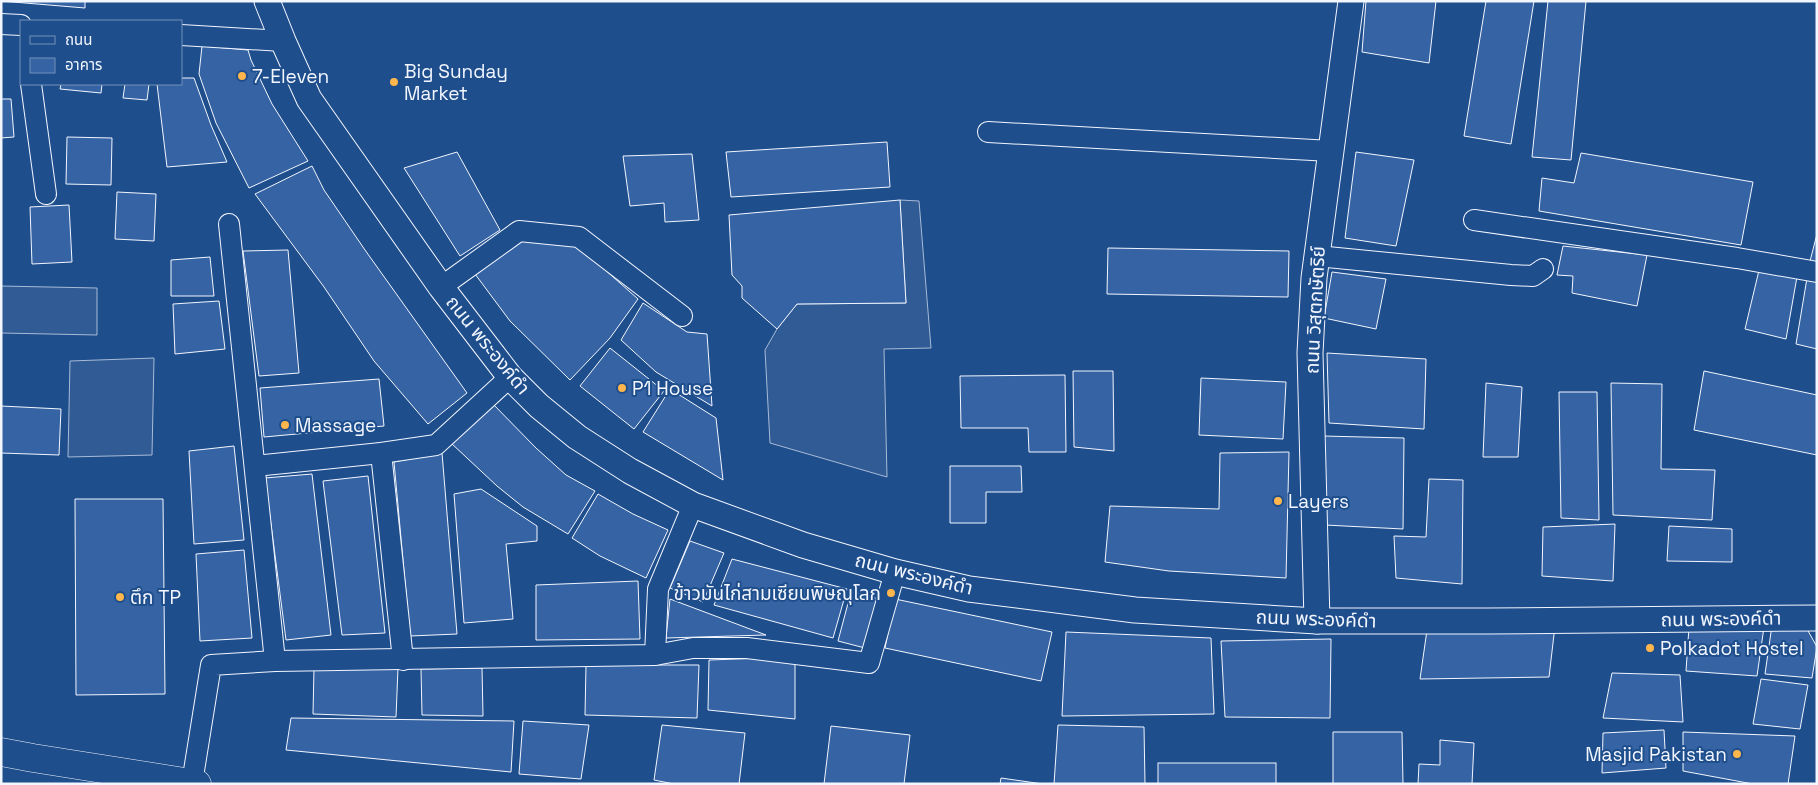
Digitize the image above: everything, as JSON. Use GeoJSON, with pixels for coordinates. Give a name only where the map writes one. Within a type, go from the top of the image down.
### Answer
{"type":"FeatureCollection","features":[{"type":"Feature","properties":{"kind":"main road"},"geometry":{"type":"LineString","coordinates":[[1,752],[197,784]]}},
{"type":"Feature","properties":{"kind":"street","name":"ถนน พระองค์ดำ"},"geometry":{"type":"LineString","coordinates":[[267,1],[282,41],[309,99],[441,287],[510,377],[539,406],[577,437],[630,471],[693,505],[803,545],[895,572],[969,589],[1134,610],[1317,621],[1487,622],[1817,618]]}},
{"type":"Feature","properties":{"kind":"street","name":"ถนน วิสุตกษัตริย์"},"geometry":{"type":"LineString","coordinates":[[1317,621],[1310,353],[1314,278],[1351,1]]}},
{"type":"Feature","properties":{"kind":"street"},"geometry":{"type":"LineString","coordinates":[[1,24],[20,25]]}},
{"type":"Feature","properties":{"kind":"street"},"geometry":{"type":"LineString","coordinates":[[182,35],[282,41]]}},
{"type":"Feature","properties":{"kind":"street"},"geometry":{"type":"LineString","coordinates":[[31,85],[46,194]]}},
{"type":"Feature","properties":{"kind":"street"},"geometry":{"type":"LineString","coordinates":[[988,132],[1332,151]]}},
{"type":"Feature","properties":{"kind":"street"},"geometry":{"type":"LineString","coordinates":[[1474,220],[1737,258],[1817,272]]}},
{"type":"Feature","properties":{"kind":"street"},"geometry":{"type":"LineString","coordinates":[[230,224],[275,661]]}},
{"type":"Feature","properties":{"kind":"street"},"geometry":{"type":"LineString","coordinates":[[441,287],[519,231],[579,237],[682,316]]}},
{"type":"Feature","properties":{"kind":"street"},"geometry":{"type":"LineString","coordinates":[[1317,256],[1511,275],[1533,276],[1542,269]]}},
{"type":"Feature","properties":{"kind":"street"},"geometry":{"type":"LineString","coordinates":[[255,466],[436,446],[510,377]]}},
{"type":"Feature","properties":{"kind":"street"},"geometry":{"type":"LineString","coordinates":[[381,453],[403,660]]}},
{"type":"Feature","properties":{"kind":"street"},"geometry":{"type":"LineString","coordinates":[[655,655],[658,589],[693,505]]}},
{"type":"Feature","properties":{"kind":"street"},"geometry":{"type":"LineString","coordinates":[[192,783],[211,665],[275,661],[655,655],[694,648],[747,648],[869,663],[895,572]]}},
{"type":"Feature","properties":{"kind":"shaded area"},"geometry":{"type":"Polygon","coordinates":[[[900,200],[919,201],[931,348],[884,349],[887,477],[770,443],[765,350],[777,329],[797,304],[906,303],[900,200]]]}},
{"type":"Feature","properties":{"kind":"shaded area"},"geometry":{"type":"Polygon","coordinates":[[[1,286],[97,288],[97,335],[1,333],[1,286]]]}},
{"type":"Feature","properties":{"kind":"shaded area"},"geometry":{"type":"Polygon","coordinates":[[[154,358],[152,455],[68,457],[70,361],[154,358]]]}},
{"type":"Feature","properties":{"kind":"building"},"geometry":{"type":"Polygon","coordinates":[[[1,1],[85,1],[85,8],[1,1]]]}},
{"type":"Feature","properties":{"kind":"building"},"geometry":{"type":"Polygon","coordinates":[[[1366,1],[1436,1],[1429,63],[1362,52],[1366,1]]]}},
{"type":"Feature","properties":{"kind":"building"},"geometry":{"type":"Polygon","coordinates":[[[1486,1],[1534,1],[1511,144],[1464,136],[1486,1]]]}},
{"type":"Feature","properties":{"kind":"building"},"geometry":{"type":"Polygon","coordinates":[[[1548,1],[1586,1],[1571,160],[1532,157],[1548,1]]]}},
{"type":"Feature","properties":{"kind":"building"},"geometry":{"type":"Polygon","coordinates":[[[202,46],[248,50],[272,104],[308,161],[249,188],[216,123],[199,74],[202,46]]]}},
{"type":"Feature","properties":{"kind":"building"},"geometry":{"type":"Polygon","coordinates":[[[182,78],[194,78],[227,162],[167,167],[157,85],[182,85],[182,78]]]}},
{"type":"Feature","properties":{"kind":"building"},"geometry":{"type":"Polygon","coordinates":[[[61,85],[102,85],[101,93],[60,89],[61,85]]]}},
{"type":"Feature","properties":{"kind":"building"},"geometry":{"type":"Polygon","coordinates":[[[125,85],[149,85],[147,100],[123,98],[125,85]]]}},
{"type":"Feature","properties":{"kind":"building"},"geometry":{"type":"Polygon","coordinates":[[[1,99],[11,99],[14,137],[1,138],[1,99]]]}},
{"type":"Feature","properties":{"kind":"building"},"geometry":{"type":"Polygon","coordinates":[[[67,137],[112,138],[111,185],[66,184],[67,137]]]}},
{"type":"Feature","properties":{"kind":"building"},"geometry":{"type":"Polygon","coordinates":[[[887,142],[890,187],[731,197],[726,152],[887,142]]]}},
{"type":"Feature","properties":{"kind":"building"},"geometry":{"type":"Polygon","coordinates":[[[457,152],[500,230],[460,256],[404,168],[457,152]]]}},
{"type":"Feature","properties":{"kind":"building"},"geometry":{"type":"Polygon","coordinates":[[[1356,152],[1414,160],[1396,246],[1345,238],[1356,152]]]}},
{"type":"Feature","properties":{"kind":"building"},"geometry":{"type":"Polygon","coordinates":[[[1581,153],[1753,182],[1741,245],[1539,211],[1542,178],[1574,183],[1581,153]]]}},
{"type":"Feature","properties":{"kind":"building"},"geometry":{"type":"Polygon","coordinates":[[[692,154],[699,220],[665,222],[664,203],[630,206],[623,156],[692,154]]]}},
{"type":"Feature","properties":{"kind":"building"},"geometry":{"type":"Polygon","coordinates":[[[312,166],[324,190],[467,393],[428,424],[374,361],[324,287],[255,194],[312,166]]]}},
{"type":"Feature","properties":{"kind":"building"},"geometry":{"type":"Polygon","coordinates":[[[117,192],[156,194],[154,241],[115,239],[117,192]]]}},
{"type":"Feature","properties":{"kind":"building"},"geometry":{"type":"Polygon","coordinates":[[[900,200],[906,303],[797,304],[777,329],[742,298],[742,286],[732,275],[729,215],[900,200]]]}},
{"type":"Feature","properties":{"kind":"building"},"geometry":{"type":"Polygon","coordinates":[[[69,205],[72,262],[32,264],[30,207],[69,205]]]}},
{"type":"Feature","properties":{"kind":"building"},"geometry":{"type":"Polygon","coordinates":[[[1817,234],[1817,266],[1809,265],[1817,234]]]}},
{"type":"Feature","properties":{"kind":"building"},"geometry":{"type":"Polygon","coordinates":[[[517,239],[577,245],[638,299],[610,338],[570,380],[510,321],[475,274],[517,239]]]}},
{"type":"Feature","properties":{"kind":"building"},"geometry":{"type":"Polygon","coordinates":[[[1563,246],[1647,255],[1637,306],[1572,293],[1573,276],[1557,275],[1563,246]]]}},
{"type":"Feature","properties":{"kind":"building"},"geometry":{"type":"Polygon","coordinates":[[[1108,248],[1289,251],[1288,297],[1107,294],[1108,248]]]}},
{"type":"Feature","properties":{"kind":"building"},"geometry":{"type":"Polygon","coordinates":[[[288,250],[299,373],[259,376],[243,251],[288,250]]]}},
{"type":"Feature","properties":{"kind":"building"},"geometry":{"type":"Polygon","coordinates":[[[210,257],[214,296],[171,296],[171,260],[210,257]]]}},
{"type":"Feature","properties":{"kind":"building"},"geometry":{"type":"Polygon","coordinates":[[[1761,262],[1798,271],[1786,339],[1745,329],[1761,262]]]}},
{"type":"Feature","properties":{"kind":"building"},"geometry":{"type":"Polygon","coordinates":[[[1332,272],[1386,279],[1376,329],[1324,318],[1332,272]]]}},
{"type":"Feature","properties":{"kind":"building"},"geometry":{"type":"Polygon","coordinates":[[[1808,272],[1817,274],[1817,349],[1796,344],[1808,272]]]}},
{"type":"Feature","properties":{"kind":"building"},"geometry":{"type":"Polygon","coordinates":[[[219,301],[225,349],[175,354],[173,304],[219,301]]]}},
{"type":"Feature","properties":{"kind":"building"},"geometry":{"type":"Polygon","coordinates":[[[643,303],[687,332],[707,334],[712,406],[656,372],[621,340],[643,303]]]}},
{"type":"Feature","properties":{"kind":"building","name":"P1 House"},"geometry":{"type":"Polygon","coordinates":[[[610,348],[664,391],[634,429],[580,386],[610,348]]]}},
{"type":"Feature","properties":{"kind":"building"},"geometry":{"type":"Polygon","coordinates":[[[1327,353],[1426,359],[1424,429],[1329,423],[1327,353]]]}},
{"type":"Feature","properties":{"kind":"building"},"geometry":{"type":"Polygon","coordinates":[[[1073,371],[1113,371],[1114,451],[1074,447],[1073,371]]]}},
{"type":"Feature","properties":{"kind":"building"},"geometry":{"type":"Polygon","coordinates":[[[1704,371],[1817,395],[1817,455],[1694,430],[1704,371]]]}},
{"type":"Feature","properties":{"kind":"building"},"geometry":{"type":"Polygon","coordinates":[[[1065,375],[1066,452],[1029,452],[1028,428],[961,428],[960,376],[1065,375]]]}},
{"type":"Feature","properties":{"kind":"building"},"geometry":{"type":"Polygon","coordinates":[[[1201,378],[1286,382],[1283,439],[1199,435],[1201,378]]]}},
{"type":"Feature","properties":{"kind":"building"},"geometry":{"type":"Polygon","coordinates":[[[379,379],[384,426],[264,437],[260,388],[379,379]]]}},
{"type":"Feature","properties":{"kind":"building"},"geometry":{"type":"Polygon","coordinates":[[[1486,383],[1522,387],[1518,457],[1483,457],[1486,383]]]}},
{"type":"Feature","properties":{"kind":"building"},"geometry":{"type":"Polygon","coordinates":[[[1611,383],[1662,384],[1661,469],[1715,470],[1712,520],[1613,515],[1611,383]]]}},
{"type":"Feature","properties":{"kind":"building"},"geometry":{"type":"Polygon","coordinates":[[[670,389],[716,418],[723,480],[643,432],[670,389]]]}},
{"type":"Feature","properties":{"kind":"building"},"geometry":{"type":"Polygon","coordinates":[[[1559,392],[1597,392],[1599,520],[1561,518],[1559,392]]]}},
{"type":"Feature","properties":{"kind":"building"},"geometry":{"type":"Polygon","coordinates":[[[491,402],[536,448],[566,475],[595,491],[568,534],[523,507],[497,486],[451,443],[491,402]]]}},
{"type":"Feature","properties":{"kind":"building"},"geometry":{"type":"Polygon","coordinates":[[[1,406],[61,409],[59,455],[1,453],[1,406]]]}},
{"type":"Feature","properties":{"kind":"building"},"geometry":{"type":"Polygon","coordinates":[[[1323,436],[1404,438],[1403,529],[1325,525],[1323,436]]]}},
{"type":"Feature","properties":{"kind":"building"},"geometry":{"type":"Polygon","coordinates":[[[234,446],[244,540],[194,544],[189,451],[234,446]]]}},
{"type":"Feature","properties":{"kind":"building"},"geometry":{"type":"Polygon","coordinates":[[[1289,452],[1286,578],[1169,571],[1105,562],[1110,506],[1219,509],[1220,453],[1289,452]]]}},
{"type":"Feature","properties":{"kind":"building"},"geometry":{"type":"Polygon","coordinates":[[[442,453],[457,634],[410,636],[394,462],[442,453]]]}},
{"type":"Feature","properties":{"kind":"building"},"geometry":{"type":"Polygon","coordinates":[[[950,466],[1021,466],[1022,492],[986,492],[986,523],[950,523],[950,466]]]}},
{"type":"Feature","properties":{"kind":"building"},"geometry":{"type":"Polygon","coordinates":[[[312,474],[331,635],[286,640],[265,478],[312,474]]]}},
{"type":"Feature","properties":{"kind":"building"},"geometry":{"type":"Polygon","coordinates":[[[368,476],[385,633],[342,635],[323,481],[368,476]]]}},
{"type":"Feature","properties":{"kind":"building"},"geometry":{"type":"Polygon","coordinates":[[[1429,479],[1463,480],[1462,584],[1396,578],[1394,536],[1426,537],[1429,479]]]}},
{"type":"Feature","properties":{"kind":"building"},"geometry":{"type":"Polygon","coordinates":[[[481,489],[537,526],[537,541],[506,544],[513,619],[464,623],[454,494],[481,489]]]}},
{"type":"Feature","properties":{"kind":"building"},"geometry":{"type":"Polygon","coordinates":[[[598,494],[633,514],[668,530],[646,578],[600,556],[572,538],[598,494]]]}},
{"type":"Feature","properties":{"kind":"building","name":"ตึก TP"},"geometry":{"type":"Polygon","coordinates":[[[75,499],[163,499],[165,694],[76,695],[75,499]]]}},
{"type":"Feature","properties":{"kind":"building"},"geometry":{"type":"Polygon","coordinates":[[[1615,524],[1613,581],[1542,576],[1543,527],[1615,524]]]}},
{"type":"Feature","properties":{"kind":"building"},"geometry":{"type":"Polygon","coordinates":[[[1669,526],[1732,529],[1732,562],[1667,561],[1669,526]]]}},
{"type":"Feature","properties":{"kind":"building"},"geometry":{"type":"Polygon","coordinates":[[[690,541],[724,553],[703,602],[670,588],[690,541]]]}},
{"type":"Feature","properties":{"kind":"building"},"geometry":{"type":"Polygon","coordinates":[[[244,550],[252,638],[200,641],[196,554],[244,550]]]}},
{"type":"Feature","properties":{"kind":"building"},"geometry":{"type":"Polygon","coordinates":[[[732,559],[847,589],[833,638],[714,605],[732,559]]]}},
{"type":"Feature","properties":{"kind":"building"},"geometry":{"type":"Polygon","coordinates":[[[638,581],[640,639],[536,640],[536,585],[638,581]]]}},
{"type":"Feature","properties":{"kind":"building"},"geometry":{"type":"Polygon","coordinates":[[[851,592],[879,599],[865,648],[838,641],[851,592]]]}},
{"type":"Feature","properties":{"kind":"building"},"geometry":{"type":"Polygon","coordinates":[[[670,599],[766,635],[666,638],[670,599]]]}},
{"type":"Feature","properties":{"kind":"building"},"geometry":{"type":"Polygon","coordinates":[[[895,599],[1052,632],[1041,681],[885,648],[895,599]]]}},
{"type":"Feature","properties":{"kind":"building"},"geometry":{"type":"Polygon","coordinates":[[[1555,626],[1549,677],[1420,679],[1427,630],[1555,626]]]}},
{"type":"Feature","properties":{"kind":"building"},"geometry":{"type":"Polygon","coordinates":[[[1689,627],[1764,627],[1757,676],[1686,671],[1689,627]]]}},
{"type":"Feature","properties":{"kind":"building"},"geometry":{"type":"Polygon","coordinates":[[[1773,627],[1807,629],[1817,647],[1812,678],[1765,674],[1773,627]]]}},
{"type":"Feature","properties":{"kind":"building"},"geometry":{"type":"Polygon","coordinates":[[[1066,632],[1211,638],[1214,714],[1062,716],[1066,632]]]}},
{"type":"Feature","properties":{"kind":"building"},"geometry":{"type":"Polygon","coordinates":[[[1331,639],[1330,718],[1225,717],[1221,641],[1331,639]]]}},
{"type":"Feature","properties":{"kind":"building"},"geometry":{"type":"Polygon","coordinates":[[[795,657],[795,719],[708,710],[709,660],[795,657]]]}},
{"type":"Feature","properties":{"kind":"building"},"geometry":{"type":"Polygon","coordinates":[[[586,665],[699,665],[697,718],[585,715],[586,665]]]}},
{"type":"Feature","properties":{"kind":"building"},"geometry":{"type":"Polygon","coordinates":[[[314,668],[398,668],[396,717],[313,714],[314,668]]]}},
{"type":"Feature","properties":{"kind":"building"},"geometry":{"type":"Polygon","coordinates":[[[482,668],[483,716],[422,715],[421,669],[482,668]]]}},
{"type":"Feature","properties":{"kind":"building"},"geometry":{"type":"Polygon","coordinates":[[[1612,673],[1680,675],[1683,722],[1603,718],[1612,673]]]}},
{"type":"Feature","properties":{"kind":"building"},"geometry":{"type":"Polygon","coordinates":[[[1761,679],[1808,685],[1800,729],[1753,724],[1761,679]]]}},
{"type":"Feature","properties":{"kind":"building"},"geometry":{"type":"Polygon","coordinates":[[[291,718],[514,721],[511,772],[286,750],[291,718]]]}},
{"type":"Feature","properties":{"kind":"building"},"geometry":{"type":"Polygon","coordinates":[[[523,721],[589,725],[581,779],[519,774],[523,721]]]}},
{"type":"Feature","properties":{"kind":"building"},"geometry":{"type":"Polygon","coordinates":[[[662,725],[745,733],[739,784],[674,784],[654,780],[662,725]]]}},
{"type":"Feature","properties":{"kind":"building"},"geometry":{"type":"Polygon","coordinates":[[[1058,725],[1144,727],[1145,784],[1054,784],[1058,725]]]}},
{"type":"Feature","properties":{"kind":"building"},"geometry":{"type":"Polygon","coordinates":[[[831,726],[910,735],[904,784],[824,784],[831,726]]]}},
{"type":"Feature","properties":{"kind":"building"},"geometry":{"type":"Polygon","coordinates":[[[1664,730],[1666,768],[1602,773],[1603,733],[1664,730]]]}},
{"type":"Feature","properties":{"kind":"building"},"geometry":{"type":"Polygon","coordinates":[[[1333,732],[1402,732],[1403,784],[1333,784],[1333,732]]]}},
{"type":"Feature","properties":{"kind":"building","name":"Masjid Pakistan"},"geometry":{"type":"Polygon","coordinates":[[[1683,732],[1795,736],[1788,784],[1753,784],[1683,771],[1683,732]]]}},
{"type":"Feature","properties":{"kind":"building"},"geometry":{"type":"Polygon","coordinates":[[[1440,740],[1474,743],[1472,784],[1418,784],[1419,764],[1440,765],[1440,740]]]}},
{"type":"Feature","properties":{"kind":"building"},"geometry":{"type":"Polygon","coordinates":[[[1158,763],[1276,763],[1276,784],[1158,784],[1158,763]]]}},
{"type":"Feature","properties":{"kind":"building"},"geometry":{"type":"Polygon","coordinates":[[[1001,778],[1043,784],[1000,784],[1001,778]]]}},
{"type":"Feature","properties":{"kind":"place","name":"7-Eleven"},"geometry":{"type":"Point","coordinates":[242,76]}},
{"type":"Feature","properties":{"kind":"place","name":"Big Sunday Market"},"geometry":{"type":"Point","coordinates":[394,82]}},
{"type":"Feature","properties":{"kind":"place","name":"P1 House"},"geometry":{"type":"Point","coordinates":[622,388]}},
{"type":"Feature","properties":{"kind":"place","name":"Massage"},"geometry":{"type":"Point","coordinates":[285,425]}},
{"type":"Feature","properties":{"kind":"place","name":"Layers"},"geometry":{"type":"Point","coordinates":[1278,501]}},
{"type":"Feature","properties":{"kind":"place","name":"ข้าวมันไก่สามเซียนพิษณุโลก"},"geometry":{"type":"Point","coordinates":[891,593]}},
{"type":"Feature","properties":{"kind":"place","name":"ตึก TP"},"geometry":{"type":"Point","coordinates":[120,597]}},
{"type":"Feature","properties":{"kind":"place","name":"Polkadot Hostel"},"geometry":{"type":"Point","coordinates":[1650,648]}},
{"type":"Feature","properties":{"kind":"place","name":"Masjid Pakistan"},"geometry":{"type":"Point","coordinates":[1737,754]}}]}
